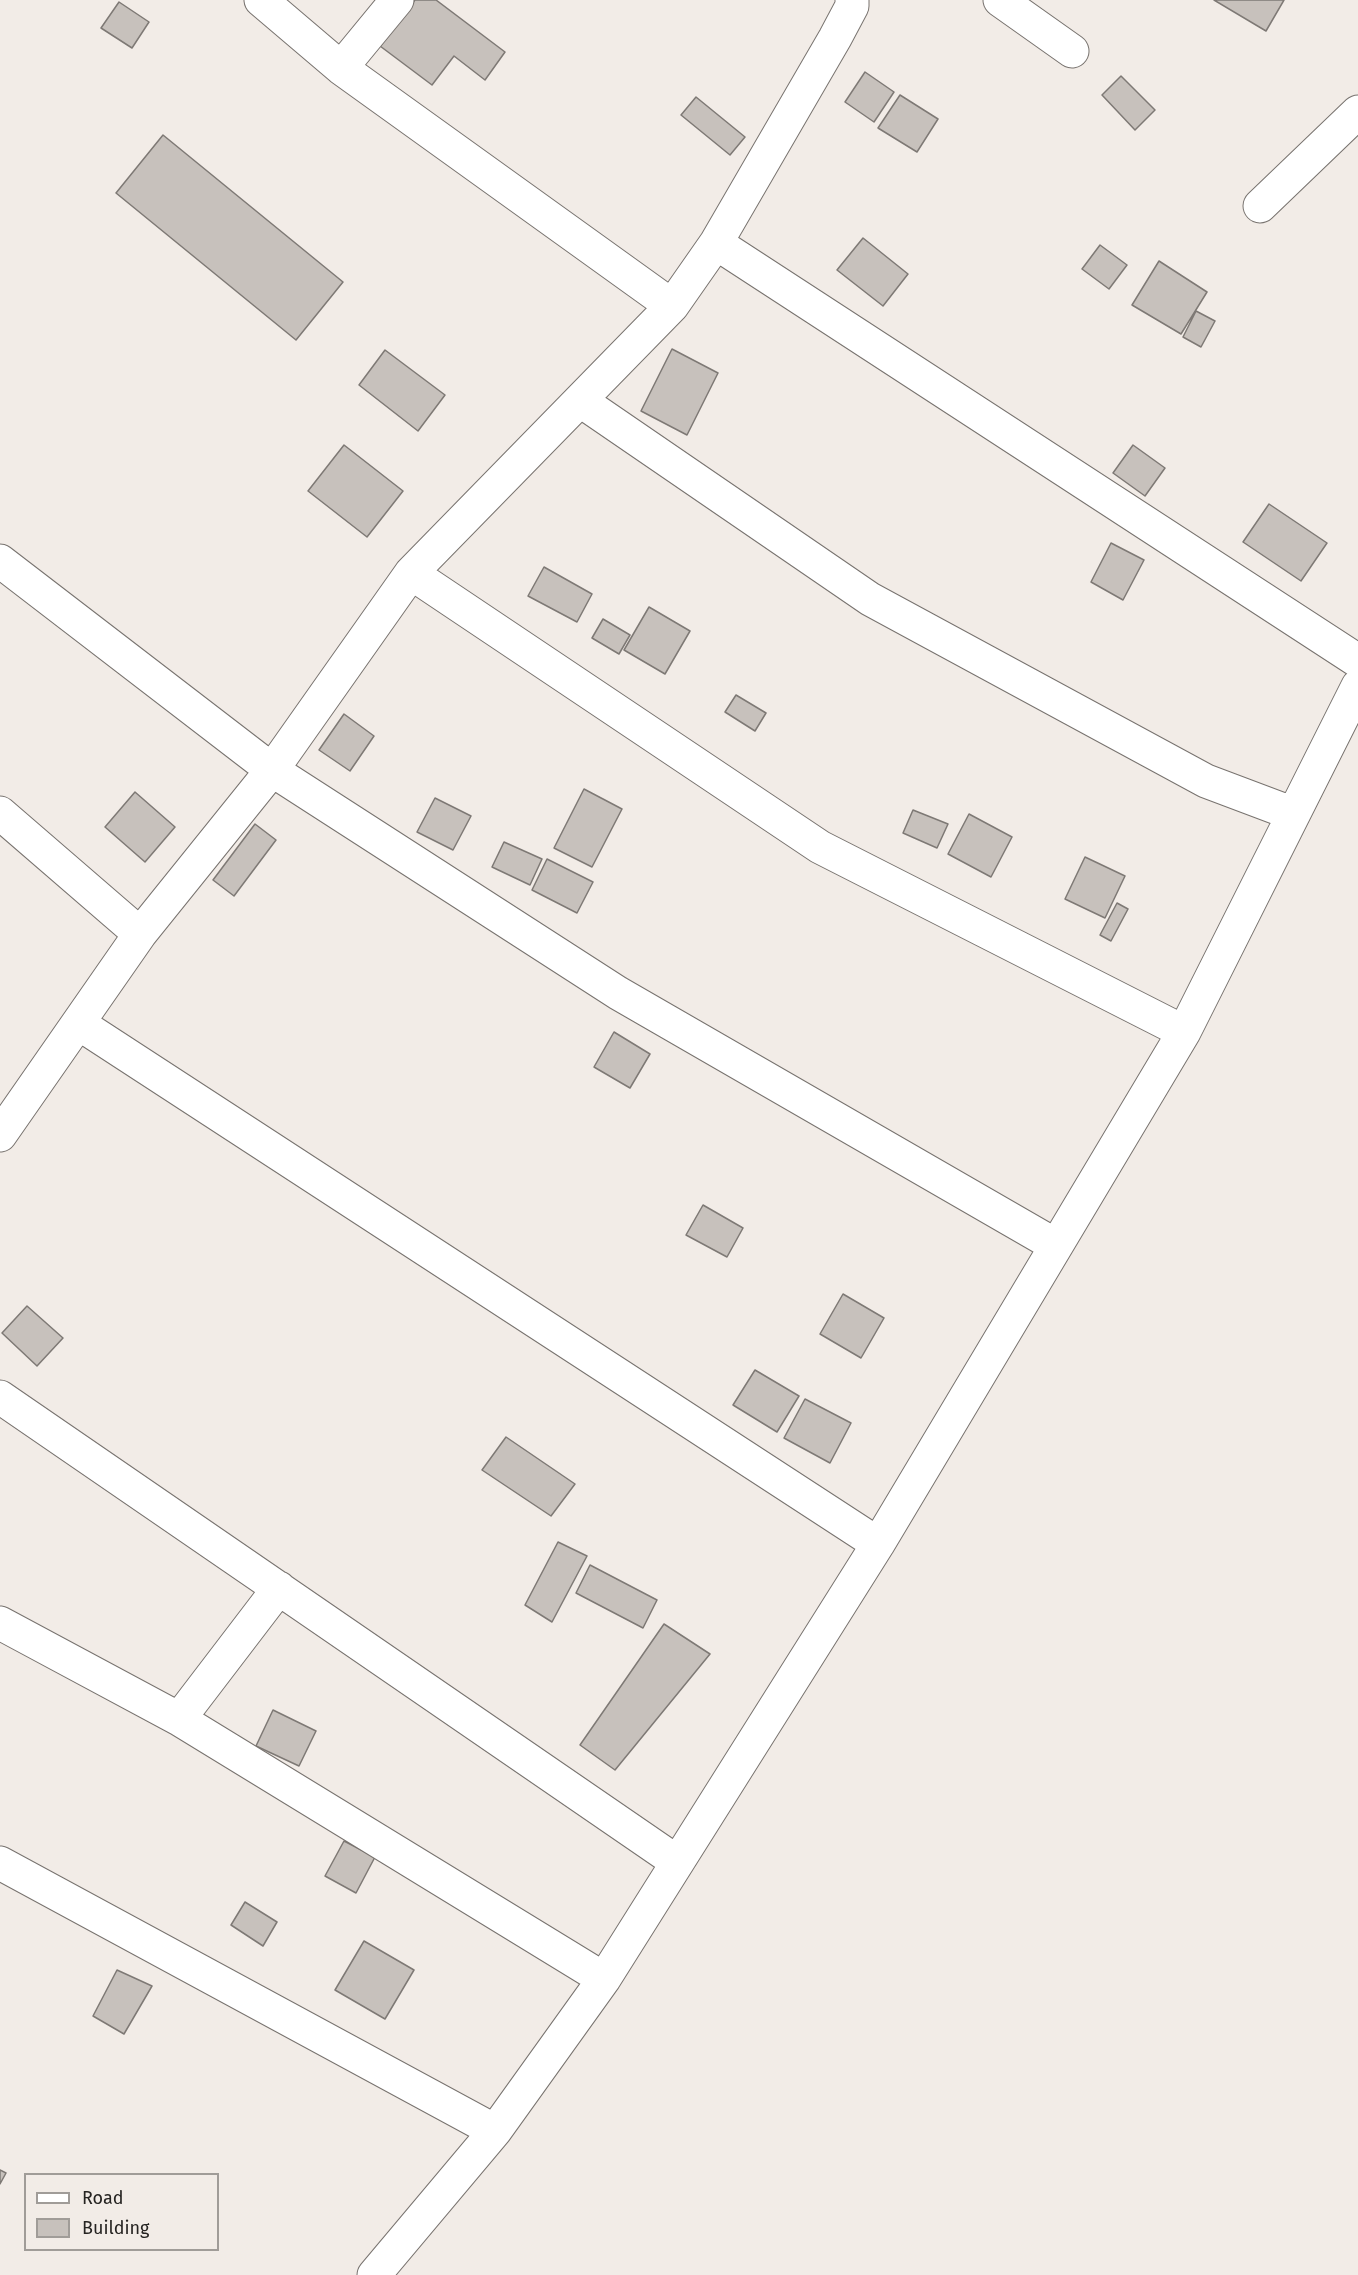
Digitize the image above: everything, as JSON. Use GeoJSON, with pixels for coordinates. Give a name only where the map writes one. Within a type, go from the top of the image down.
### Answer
{"type":"FeatureCollection","features":[{"type":"Feature","properties":{"kind":"street"},"geometry":{"type":"LineString","coordinates":[[261,0],[341,68],[672,306]]}},
{"type":"Feature","properties":{"kind":"street"},"geometry":{"type":"LineString","coordinates":[[341,68],[397,0]]}},
{"type":"Feature","properties":{"kind":"street"},"geometry":{"type":"LineString","coordinates":[[1000,0],[1072,51]]}},
{"type":"Feature","properties":{"kind":"street"},"geometry":{"type":"LineString","coordinates":[[0,1135],[140,934],[272,770],[411,573],[672,306],[716,243],[849,2]]}},
{"type":"Feature","properties":{"kind":"street"},"geometry":{"type":"LineString","coordinates":[[1260,206],[1358,112]]}},
{"type":"Feature","properties":{"kind":"street"},"geometry":{"type":"LineString","coordinates":[[716,243],[1358,661]]}},
{"type":"Feature","properties":{"kind":"street"},"geometry":{"type":"LineString","coordinates":[[581,401],[870,599],[1206,781],[1292,813]]}},
{"type":"Feature","properties":{"kind":"street"},"geometry":{"type":"LineString","coordinates":[[0,561],[272,770],[618,993],[1055,1245]]}},
{"type":"Feature","properties":{"kind":"street"},"geometry":{"type":"LineString","coordinates":[[411,573],[820,847],[1184,1032]]}},
{"type":"Feature","properties":{"kind":"street"},"geometry":{"type":"LineString","coordinates":[[374,2275],[495,2132],[604,1979],[878,1544],[1184,1032],[1292,813],[1358,686]]}},
{"type":"Feature","properties":{"kind":"street"},"geometry":{"type":"LineString","coordinates":[[0,813],[140,934]]}},
{"type":"Feature","properties":{"kind":"street"},"geometry":{"type":"LineString","coordinates":[[78,1023],[878,1544]]}},
{"type":"Feature","properties":{"kind":"street"},"geometry":{"type":"LineString","coordinates":[[0,1397],[98,1467],[279,1588],[676,1862]]}},
{"type":"Feature","properties":{"kind":"street"},"geometry":{"type":"LineString","coordinates":[[179,1719],[279,1588]]}},
{"type":"Feature","properties":{"kind":"street"},"geometry":{"type":"LineString","coordinates":[[0,1623],[179,1719],[604,1979]]}},
{"type":"Feature","properties":{"kind":"street"},"geometry":{"type":"LineString","coordinates":[[0,1863],[495,2132]]}},
{"type":"Feature","properties":{"kind":"building"},"geometry":{"type":"Polygon","coordinates":[[[415,0],[436,0],[505,52],[485,80],[454,56],[432,85],[380,46],[415,0]]]}},
{"type":"Feature","properties":{"kind":"building"},"geometry":{"type":"Polygon","coordinates":[[[1214,0],[1284,0],[1266,31],[1214,0]]]}},
{"type":"Feature","properties":{"kind":"building"},"geometry":{"type":"Polygon","coordinates":[[[119,2],[149,22],[132,48],[101,28],[119,2]]]}},
{"type":"Feature","properties":{"kind":"building"},"geometry":{"type":"Polygon","coordinates":[[[865,72],[894,92],[874,122],[845,102],[865,72]]]}},
{"type":"Feature","properties":{"kind":"building"},"geometry":{"type":"Polygon","coordinates":[[[1121,76],[1155,110],[1135,130],[1102,95],[1121,76]]]}},
{"type":"Feature","properties":{"kind":"building"},"geometry":{"type":"Polygon","coordinates":[[[900,95],[938,119],[917,152],[878,128],[900,95]]]}},
{"type":"Feature","properties":{"kind":"building"},"geometry":{"type":"Polygon","coordinates":[[[696,97],[745,137],[730,155],[681,115],[696,97]]]}},
{"type":"Feature","properties":{"kind":"building"},"geometry":{"type":"Polygon","coordinates":[[[163,135],[343,282],[296,340],[116,193],[163,135]]]}},
{"type":"Feature","properties":{"kind":"building"},"geometry":{"type":"Polygon","coordinates":[[[863,238],[908,274],[883,306],[837,270],[863,238]]]}},
{"type":"Feature","properties":{"kind":"building"},"geometry":{"type":"Polygon","coordinates":[[[1100,245],[1127,265],[1109,289],[1082,269],[1100,245]]]}},
{"type":"Feature","properties":{"kind":"building"},"geometry":{"type":"Polygon","coordinates":[[[1159,261],[1207,292],[1181,334],[1132,305],[1159,261]]]}},
{"type":"Feature","properties":{"kind":"building"},"geometry":{"type":"Polygon","coordinates":[[[1196,311],[1215,321],[1201,347],[1183,337],[1196,311]]]}},
{"type":"Feature","properties":{"kind":"building"},"geometry":{"type":"Polygon","coordinates":[[[672,349],[718,373],[687,435],[641,411],[672,349]]]}},
{"type":"Feature","properties":{"kind":"building"},"geometry":{"type":"Polygon","coordinates":[[[385,350],[445,395],[418,431],[359,385],[385,350]]]}},
{"type":"Feature","properties":{"kind":"building"},"geometry":{"type":"Polygon","coordinates":[[[344,445],[403,491],[367,537],[308,491],[344,445]]]}},
{"type":"Feature","properties":{"kind":"building"},"geometry":{"type":"Polygon","coordinates":[[[1133,445],[1165,468],[1145,496],[1113,473],[1133,445]]]}},
{"type":"Feature","properties":{"kind":"building"},"geometry":{"type":"Polygon","coordinates":[[[1269,504],[1327,543],[1301,581],[1243,542],[1269,504]]]}},
{"type":"Feature","properties":{"kind":"building"},"geometry":{"type":"Polygon","coordinates":[[[1111,543],[1144,560],[1123,600],[1091,582],[1111,543]]]}},
{"type":"Feature","properties":{"kind":"building"},"geometry":{"type":"Polygon","coordinates":[[[544,567],[592,594],[577,622],[528,596],[544,567]]]}},
{"type":"Feature","properties":{"kind":"building"},"geometry":{"type":"Polygon","coordinates":[[[649,607],[690,631],[665,674],[624,650],[649,607]]]}},
{"type":"Feature","properties":{"kind":"building"},"geometry":{"type":"Polygon","coordinates":[[[603,619],[630,635],[619,654],[592,638],[603,619]]]}},
{"type":"Feature","properties":{"kind":"building"},"geometry":{"type":"Polygon","coordinates":[[[736,695],[766,713],[755,731],[725,712],[736,695]]]}},
{"type":"Feature","properties":{"kind":"building"},"geometry":{"type":"Polygon","coordinates":[[[344,714],[374,736],[350,771],[319,750],[344,714]]]}},
{"type":"Feature","properties":{"kind":"building"},"geometry":{"type":"Polygon","coordinates":[[[584,789],[622,809],[592,867],[554,848],[584,789]]]}},
{"type":"Feature","properties":{"kind":"building"},"geometry":{"type":"Polygon","coordinates":[[[135,792],[175,827],[145,862],[105,827],[135,792]]]}},
{"type":"Feature","properties":{"kind":"building"},"geometry":{"type":"Polygon","coordinates":[[[435,798],[471,816],[453,850],[417,832],[435,798]]]}},
{"type":"Feature","properties":{"kind":"building"},"geometry":{"type":"Polygon","coordinates":[[[913,810],[948,824],[937,848],[903,833],[913,810]]]}},
{"type":"Feature","properties":{"kind":"building"},"geometry":{"type":"Polygon","coordinates":[[[969,814],[1012,837],[991,877],[948,854],[969,814]]]}},
{"type":"Feature","properties":{"kind":"building"},"geometry":{"type":"Polygon","coordinates":[[[255,824],[276,840],[234,896],[213,880],[255,824]]]}},
{"type":"Feature","properties":{"kind":"building"},"geometry":{"type":"Polygon","coordinates":[[[504,842],[542,859],[530,885],[492,867],[504,842]]]}},
{"type":"Feature","properties":{"kind":"building"},"geometry":{"type":"Polygon","coordinates":[[[1085,857],[1125,876],[1105,918],[1065,899],[1085,857]]]}},
{"type":"Feature","properties":{"kind":"building"},"geometry":{"type":"Polygon","coordinates":[[[547,859],[593,882],[577,913],[532,890],[547,859]]]}},
{"type":"Feature","properties":{"kind":"building"},"geometry":{"type":"Polygon","coordinates":[[[1117,903],[1128,909],[1111,941],[1100,935],[1117,903]]]}},
{"type":"Feature","properties":{"kind":"building"},"geometry":{"type":"Polygon","coordinates":[[[614,1032],[650,1054],[630,1088],[594,1067],[614,1032]]]}},
{"type":"Feature","properties":{"kind":"building"},"geometry":{"type":"Polygon","coordinates":[[[703,1205],[743,1228],[727,1257],[686,1235],[703,1205]]]}},
{"type":"Feature","properties":{"kind":"building"},"geometry":{"type":"Polygon","coordinates":[[[843,1294],[884,1318],[861,1358],[820,1334],[843,1294]]]}},
{"type":"Feature","properties":{"kind":"building"},"geometry":{"type":"Polygon","coordinates":[[[27,1306],[63,1338],[37,1366],[2,1333],[27,1306]]]}},
{"type":"Feature","properties":{"kind":"building"},"geometry":{"type":"Polygon","coordinates":[[[755,1370],[799,1396],[777,1432],[733,1405],[755,1370]]]}},
{"type":"Feature","properties":{"kind":"building"},"geometry":{"type":"Polygon","coordinates":[[[805,1399],[851,1423],[830,1463],[784,1438],[805,1399]]]}},
{"type":"Feature","properties":{"kind":"building"},"geometry":{"type":"Polygon","coordinates":[[[506,1437],[575,1484],[551,1516],[482,1470],[506,1437]]]}},
{"type":"Feature","properties":{"kind":"building"},"geometry":{"type":"Polygon","coordinates":[[[558,1542],[587,1556],[552,1622],[525,1605],[558,1542]]]}},
{"type":"Feature","properties":{"kind":"building"},"geometry":{"type":"Polygon","coordinates":[[[590,1565],[657,1600],[643,1628],[576,1593],[590,1565]]]}},
{"type":"Feature","properties":{"kind":"building"},"geometry":{"type":"Polygon","coordinates":[[[664,1624],[710,1654],[615,1770],[580,1745],[664,1624]]]}},
{"type":"Feature","properties":{"kind":"building"},"geometry":{"type":"Polygon","coordinates":[[[273,1710],[316,1731],[299,1766],[256,1746],[273,1710]]]}},
{"type":"Feature","properties":{"kind":"building"},"geometry":{"type":"Polygon","coordinates":[[[344,1841],[375,1857],[356,1893],[325,1876],[344,1841]]]}},
{"type":"Feature","properties":{"kind":"building"},"geometry":{"type":"Polygon","coordinates":[[[245,1902],[277,1922],[263,1946],[231,1925],[245,1902]]]}},
{"type":"Feature","properties":{"kind":"building"},"geometry":{"type":"Polygon","coordinates":[[[364,1941],[414,1970],[385,2019],[335,1990],[364,1941]]]}},
{"type":"Feature","properties":{"kind":"building"},"geometry":{"type":"Polygon","coordinates":[[[117,1970],[152,1986],[124,2034],[93,2016],[117,1970]]]}},
{"type":"Feature","properties":{"kind":"building"},"geometry":{"type":"Polygon","coordinates":[[[0,2170],[6,2173],[0,2184],[0,2170]]]}}]}
